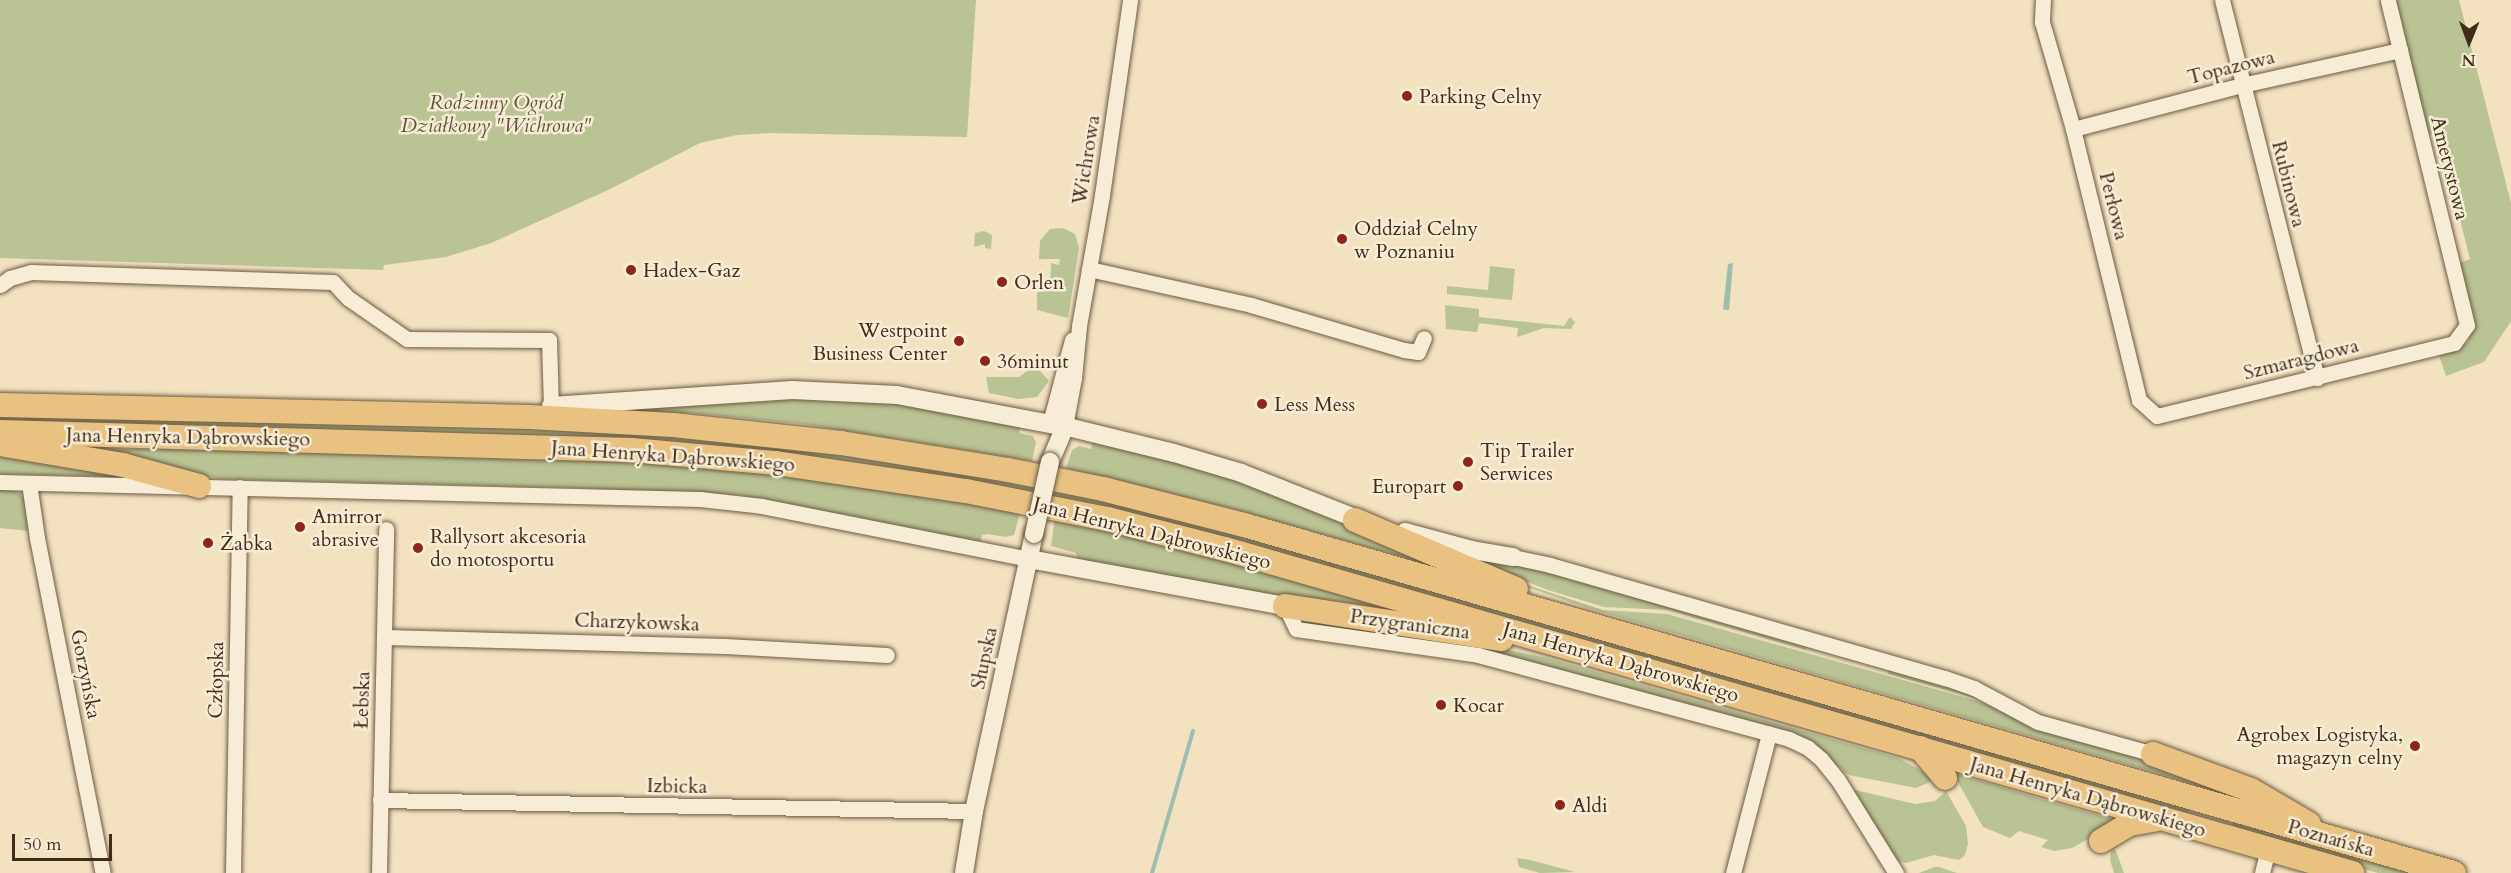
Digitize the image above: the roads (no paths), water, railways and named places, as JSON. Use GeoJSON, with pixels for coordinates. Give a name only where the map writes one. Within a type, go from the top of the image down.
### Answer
{"type":"FeatureCollection","features":[{"type":"Feature","properties":{"kind":"main road","name":"Jana Henryka Dąbrowskiego"},"geometry":{"type":"LineString","coordinates":[[0,405],[437,415],[690,426],[818,440],[983,465],[1087,486],[1196,513],[2242,812]]}},
{"type":"Feature","properties":{"kind":"main road"},"geometry":{"type":"LineString","coordinates":[[437,415],[491,406],[551,406]]}},
{"type":"Feature","properties":{"kind":"main road","name":"Jana Henryka Dąbrowskiego"},"geometry":{"type":"LineString","coordinates":[[0,432],[607,448],[752,460],[849,472],[989,495],[1143,527],[2268,849]]}},
{"type":"Feature","properties":{"kind":"main road"},"geometry":{"type":"LineString","coordinates":[[0,444],[123,465],[199,486]]}},
{"type":"Feature","properties":{"kind":"main road"},"geometry":{"type":"LineString","coordinates":[[1355,520],[1598,627]]}},
{"type":"Feature","properties":{"kind":"main road"},"geometry":{"type":"LineString","coordinates":[[1285,606],[1478,638],[1554,643]]}},
{"type":"Feature","properties":{"kind":"main road"},"geometry":{"type":"LineString","coordinates":[[1920,748],[1945,778]]}},
{"type":"Feature","properties":{"kind":"main road"},"geometry":{"type":"LineString","coordinates":[[2153,754],[2258,793],[2329,837]]}},
{"type":"Feature","properties":{"kind":"main road","name":"Poznańska"},"geometry":{"type":"LineString","coordinates":[[2242,812],[2454,873]]}},
{"type":"Feature","properties":{"kind":"main road"},"geometry":{"type":"LineString","coordinates":[[2101,841],[2119,828],[2134,822],[2167,819]]}},
{"type":"Feature","properties":{"kind":"main road","name":"Poznańska"},"geometry":{"type":"LineString","coordinates":[[2268,849],[2352,873]]}},
{"type":"Feature","properties":{"kind":"street","name":"Wichrowa"},"geometry":{"type":"LineString","coordinates":[[1057,425],[1074,378],[1079,326],[1102,195],[1130,0]]}},
{"type":"Feature","properties":{"kind":"street","name":"Perłowa"},"geometry":{"type":"LineString","coordinates":[[2043,0],[2042,22],[2073,129],[2139,400],[2157,416]]}},
{"type":"Feature","properties":{"kind":"street","name":"Rubinowa"},"geometry":{"type":"LineString","coordinates":[[2222,0],[2317,378]]}},
{"type":"Feature","properties":{"kind":"street","name":"Ametystowa"},"geometry":{"type":"LineString","coordinates":[[2388,0],[2467,325],[2454,343]]}},
{"type":"Feature","properties":{"kind":"street","name":"Topazowa"},"geometry":{"type":"LineString","coordinates":[[2073,129],[2242,85],[2400,50]]}},
{"type":"Feature","properties":{"kind":"street"},"geometry":{"type":"LineString","coordinates":[[1089,269],[1251,305],[1404,350],[1418,352],[1424,338]]}},
{"type":"Feature","properties":{"kind":"street"},"geometry":{"type":"LineString","coordinates":[[0,285],[10,278],[31,272],[333,282],[348,298],[407,339],[549,340],[551,406],[810,389],[897,394],[1057,425],[1226,468],[1355,520],[1472,550],[1560,567],[1959,682],[2038,722],[2153,754]]}},
{"type":"Feature","properties":{"kind":"street","name":"Szmaragdowa"},"geometry":{"type":"LineString","coordinates":[[2157,416],[2454,343]]}},
{"type":"Feature","properties":{"kind":"street","name":"Słupska"},"geometry":{"type":"LineString","coordinates":[[964,873],[974,811],[1057,425]]}},
{"type":"Feature","properties":{"kind":"street","name":"Jana Henryka Dąbrowskiego"},"geometry":{"type":"LineString","coordinates":[[0,482],[722,501],[825,517],[1029,559]]}},
{"type":"Feature","properties":{"kind":"street","name":"Gorzyńska"},"geometry":{"type":"LineString","coordinates":[[29,483],[37,538],[103,873]]}},
{"type":"Feature","properties":{"kind":"street","name":"Człopska"},"geometry":{"type":"LineString","coordinates":[[233,873],[240,487]]}},
{"type":"Feature","properties":{"kind":"street","name":"Łebska"},"geometry":{"type":"LineString","coordinates":[[379,873],[386,529]]}},
{"type":"Feature","properties":{"kind":"street"},"geometry":{"type":"LineString","coordinates":[[1029,559],[1285,606]]}},
{"type":"Feature","properties":{"kind":"street","name":"Przygraniczna"},"geometry":{"type":"LineString","coordinates":[[1285,606],[1296,629],[1478,655],[1769,734],[1808,748],[1821,759],[1838,780],[1896,873]]}},
{"type":"Feature","properties":{"kind":"street","name":"Charzykowska"},"geometry":{"type":"LineString","coordinates":[[385,637],[725,646],[887,655]]}},
{"type":"Feature","properties":{"kind":"street"},"geometry":{"type":"LineString","coordinates":[[1733,873],[1769,734]]}},
{"type":"Feature","properties":{"kind":"street","name":"Izbicka"},"geometry":{"type":"LineString","coordinates":[[380,800],[974,811]]}},
{"type":"Feature","properties":{"kind":"street"},"geometry":{"type":"LineString","coordinates":[[2262,873],[2268,849]]}},
{"type":"Feature","properties":{"kind":"waterway"},"geometry":{"type":"LineString","coordinates":[[1152,873],[1193,731]]}},
{"type":"Feature","properties":{"kind":"place","name":"Parking Celny"},"geometry":{"type":"Point","coordinates":[1407,96]}},
{"type":"Feature","properties":{"kind":"place","name":"Oddział Celny w Poznaniu"},"geometry":{"type":"Point","coordinates":[1342,239]}},
{"type":"Feature","properties":{"kind":"place","name":"Hadex-Gaz"},"geometry":{"type":"Point","coordinates":[631,270]}},
{"type":"Feature","properties":{"kind":"place","name":"Orlen"},"geometry":{"type":"Point","coordinates":[1002,282]}},
{"type":"Feature","properties":{"kind":"place","name":"Westpoint Business Center"},"geometry":{"type":"Point","coordinates":[959,341]}},
{"type":"Feature","properties":{"kind":"place","name":"36minut"},"geometry":{"type":"Point","coordinates":[985,361]}},
{"type":"Feature","properties":{"kind":"place","name":"Less Mess"},"geometry":{"type":"Point","coordinates":[1262,404]}},
{"type":"Feature","properties":{"kind":"place","name":"Tip Trailer Serwices"},"geometry":{"type":"Point","coordinates":[1468,462]}},
{"type":"Feature","properties":{"kind":"place","name":"Europart"},"geometry":{"type":"Point","coordinates":[1458,486]}},
{"type":"Feature","properties":{"kind":"place","name":"Amirror abrasive"},"geometry":{"type":"Point","coordinates":[300,527]}},
{"type":"Feature","properties":{"kind":"place","name":"Żabka"},"geometry":{"type":"Point","coordinates":[208,543]}},
{"type":"Feature","properties":{"kind":"place","name":"Rallysort akcesoria do motosportu"},"geometry":{"type":"Point","coordinates":[418,548]}},
{"type":"Feature","properties":{"kind":"place","name":"Kocar"},"geometry":{"type":"Point","coordinates":[1441,705]}},
{"type":"Feature","properties":{"kind":"place","name":"Agrobex Logistyka, magazyn celny"},"geometry":{"type":"Point","coordinates":[2415,746]}},
{"type":"Feature","properties":{"kind":"place","name":"Aldi"},"geometry":{"type":"Point","coordinates":[1560,805]}},
{"type":"Feature","properties":{"kind":"park label","name":"Rodzinny Ogród Działkowy \"Wichrowa\""},"geometry":{"type":"Point","coordinates":[496,114]}}]}
